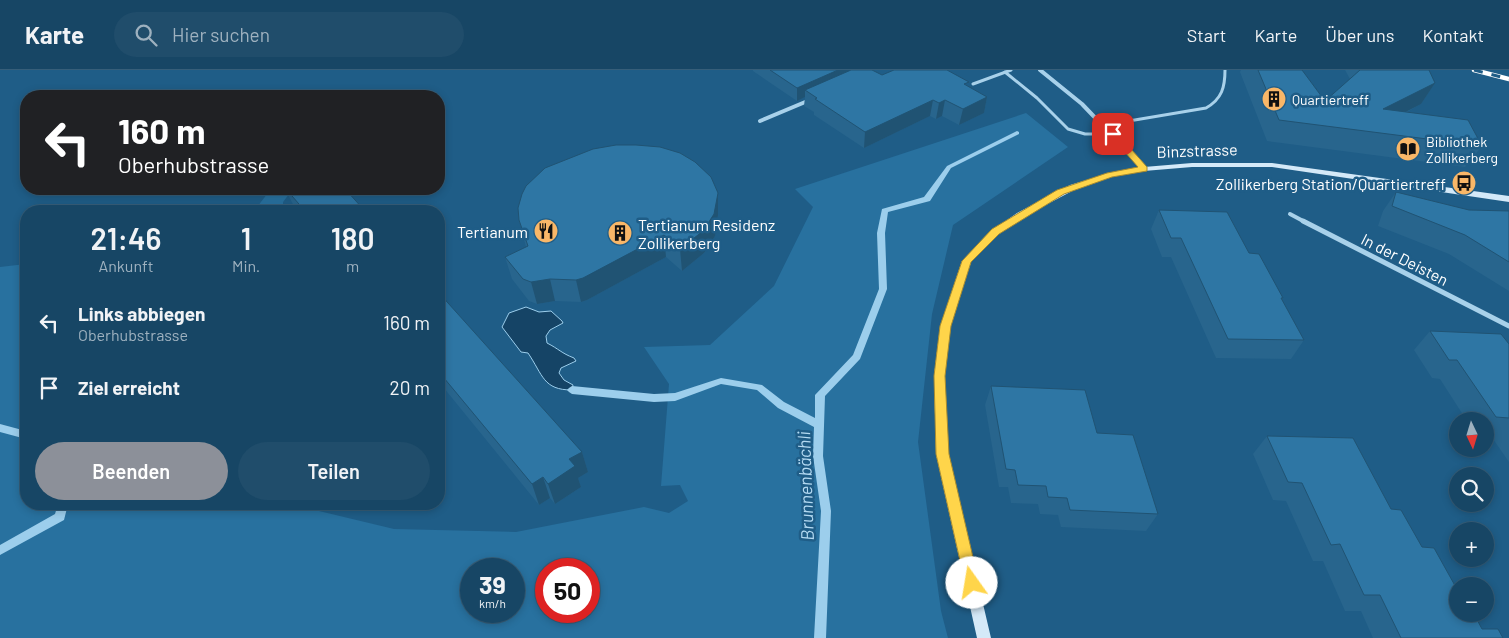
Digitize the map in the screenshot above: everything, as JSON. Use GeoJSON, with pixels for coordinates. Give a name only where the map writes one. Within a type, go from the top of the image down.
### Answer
{"type":"FeatureCollection","features":[{"type":"Feature","properties":{"kind":"main road","name":"Binzstrasse"},"geometry":{"type":"LineString","coordinates":[[985,638],[942,454],[939,376],[945,326],[967,261],[996,232],[1060,192],[1110,175],[1144,169],[1192,165],[1272,165],[1509,199]]}},
{"type":"Feature","properties":{"kind":"street"},"geometry":{"type":"LineString","coordinates":[[1040,70],[1070,92],[1105,125],[1144,169]]}},
{"type":"Feature","properties":{"kind":"street"},"geometry":{"type":"LineString","coordinates":[[760,121],[817,97]]}},
{"type":"Feature","properties":{"kind":"street","name":"In der Deisten"},"geometry":{"type":"LineString","coordinates":[[1290,214],[1509,326]]}},
{"type":"Feature","properties":{"kind":"lane"},"geometry":{"type":"LineString","coordinates":[[973,84],[1010,70]]}},
{"type":"Feature","properties":{"kind":"lane"},"geometry":{"type":"LineString","coordinates":[[1105,125],[1206,108],[1222,97],[1225,90],[1225,70]]}},
{"type":"Feature","properties":{"kind":"lane"},"geometry":{"type":"LineString","coordinates":[[1005,72],[1036,98],[1068,129],[1085,134],[1113,134]]}},
{"type":"Feature","properties":{"kind":"shaded area"},"geometry":{"type":"Polygon","coordinates":[[[1026,113],[1068,147],[953,225],[932,314],[918,442],[941,611],[948,638],[0,638],[0,267],[20,265],[20,510],[315,510],[394,529],[516,532],[644,507],[669,513],[688,501],[680,485],[661,486],[669,384],[644,347],[710,345],[774,286],[813,207],[795,189],[1026,113]]]}},
{"type":"Feature","properties":{"kind":"shaded area"},"geometry":{"type":"Polygon","coordinates":[[[266,195],[288,195],[283,205],[259,205],[266,195]]]}},
{"type":"Feature","properties":{"kind":"shaded area"},"geometry":{"type":"Polygon","coordinates":[[[526,307],[539,312],[551,311],[562,321],[563,323],[550,330],[546,336],[547,343],[576,361],[561,368],[559,373],[564,380],[573,385],[572,390],[562,389],[549,384],[528,353],[521,352],[502,327],[509,313],[526,307]]]}},
{"type":"Feature","properties":{"kind":"building"},"geometry":{"type":"Polygon","coordinates":[[[770,70],[838,70],[797,88],[770,70]]]}},
{"type":"Feature","properties":{"kind":"building"},"geometry":{"type":"Polygon","coordinates":[[[851,70],[872,70],[882,75],[894,70],[947,70],[969,82],[964,84],[987,97],[963,109],[945,100],[939,103],[933,100],[865,132],[815,99],[817,98],[805,90],[851,70]]]}},
{"type":"Feature","properties":{"kind":"building"},"geometry":{"type":"Polygon","coordinates":[[[1258,70],[1302,70],[1325,101],[1360,70],[1429,70],[1435,83],[1383,109],[1468,120],[1482,146],[1279,120],[1258,70]]]}},
{"type":"Feature","properties":{"kind":"building","name":"Tertianum Residenz Zollikerberg"},"geometry":{"type":"Polygon","coordinates":[[[616,145],[660,147],[680,153],[695,162],[711,177],[718,193],[714,214],[703,231],[680,249],[664,235],[576,280],[550,279],[531,282],[523,279],[505,257],[528,246],[519,220],[518,208],[526,186],[545,168],[593,149],[616,145]]]}},
{"type":"Feature","properties":{"kind":"building"},"geometry":{"type":"Polygon","coordinates":[[[1396,192],[1469,210],[1509,211],[1509,262],[1465,235],[1392,206],[1396,192]]]}},
{"type":"Feature","properties":{"kind":"building"},"geometry":{"type":"Polygon","coordinates":[[[291,195],[350,195],[360,205],[300,205],[291,195]]]}},
{"type":"Feature","properties":{"kind":"building"},"geometry":{"type":"Polygon","coordinates":[[[1159,210],[1227,212],[1249,253],[1259,254],[1304,340],[1228,339],[1181,238],[1171,238],[1159,210]]]}},
{"type":"Feature","properties":{"kind":"building"},"geometry":{"type":"Polygon","coordinates":[[[445,300],[582,452],[569,459],[575,466],[548,484],[543,477],[532,484],[445,379],[445,300]]]}},
{"type":"Feature","properties":{"kind":"building"},"geometry":{"type":"Polygon","coordinates":[[[1430,331],[1501,334],[1509,344],[1509,418],[1496,417],[1457,360],[1449,360],[1430,331]]]}},
{"type":"Feature","properties":{"kind":"building"},"geometry":{"type":"Polygon","coordinates":[[[991,386],[1085,390],[1097,433],[1133,435],[1158,514],[1070,510],[1067,498],[1048,497],[1046,486],[1018,485],[1015,470],[1006,469],[991,386]]]}},
{"type":"Feature","properties":{"kind":"building"},"geometry":{"type":"Polygon","coordinates":[[[1267,436],[1353,438],[1391,509],[1401,510],[1422,547],[1434,548],[1450,577],[1449,622],[1478,622],[1482,629],[1498,629],[1503,638],[1401,638],[1380,595],[1364,595],[1340,544],[1331,545],[1302,483],[1288,482],[1267,436]]]}},
{"type":"Feature","properties":{"kind":"waterway","name":"Brunnenbächli"},"geometry":{"type":"LineString","coordinates":[[820,638],[826,511],[818,456],[820,395],[857,357],[883,289],[881,233],[885,211],[927,199],[949,167],[1017,133]]}},
{"type":"Feature","properties":{"kind":"waterway"},"geometry":{"type":"LineString","coordinates":[[572,390],[654,398],[675,397],[721,381],[759,387],[781,405],[819,425]]}},
{"type":"Feature","properties":{"kind":"waterway"},"geometry":{"type":"LineString","coordinates":[[0,428],[20,433]]}},
{"type":"Feature","properties":{"kind":"waterway"},"geometry":{"type":"LineString","coordinates":[[0,550],[60,517],[62,510]]}},
{"type":"Feature","properties":{"kind":"railway"},"geometry":{"type":"LineString","coordinates":[[1474,70],[1509,79]]}},
{"type":"Feature","properties":{"kind":"place","name":"Quartiertreff"},"geometry":{"type":"Point","coordinates":[1274,99]}},
{"type":"Feature","properties":{"kind":"place","name":"Bibliothek Zollikerberg"},"geometry":{"type":"Point","coordinates":[1408,149]}},
{"type":"Feature","properties":{"kind":"place","name":"Zollikerberg Station/Quartiertreff"},"geometry":{"type":"Point","coordinates":[1464,183]}},
{"type":"Feature","properties":{"kind":"place","name":"Tertianum"},"geometry":{"type":"Point","coordinates":[546,231]}},
{"type":"Feature","properties":{"kind":"place","name":"Tertianum Residenz Zollikerberg"},"geometry":{"type":"Point","coordinates":[620,233]}},
{"type":"Feature","properties":{"kind":"route"},"geometry":{"type":"LineString","coordinates":[[972,583],[942,454],[939,376],[945,326],[967,261],[996,232],[1020,215],[1060,192],[1110,175],[1144,169],[1113,134]]}}]}
